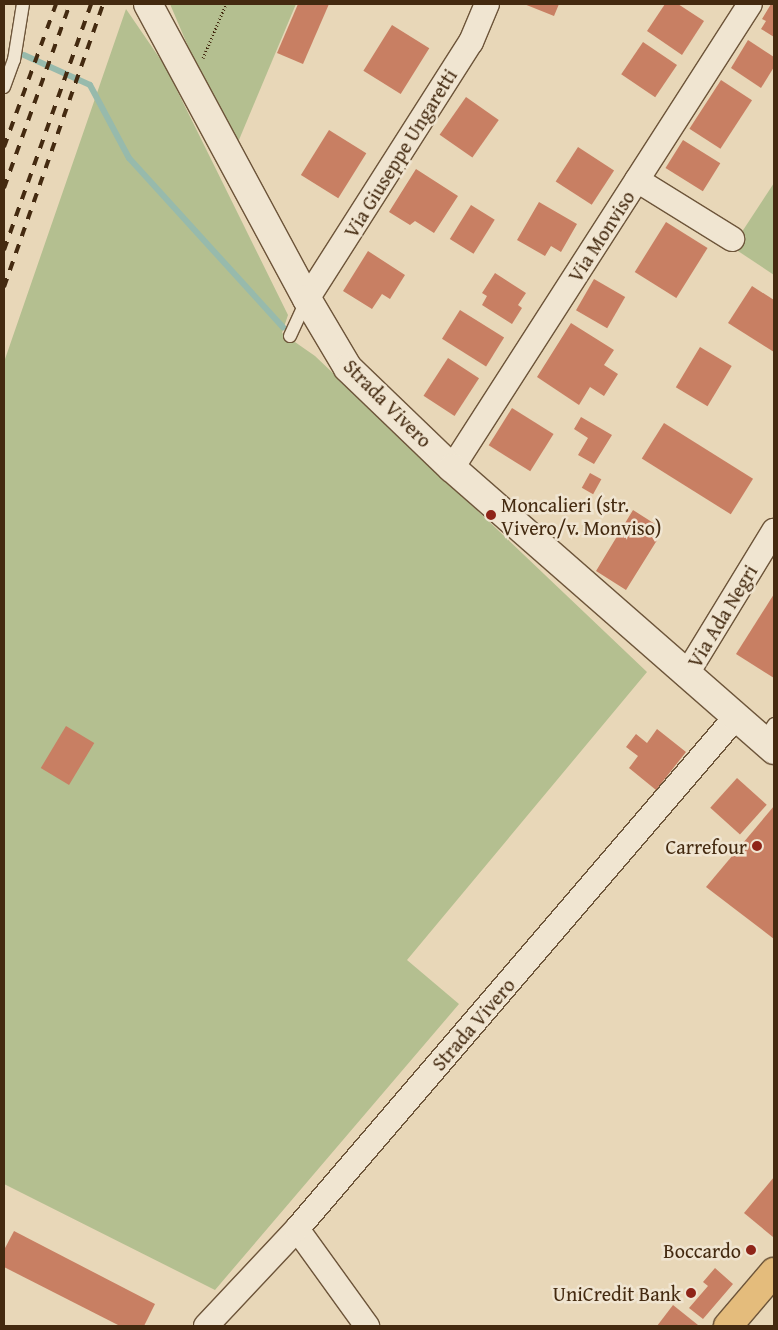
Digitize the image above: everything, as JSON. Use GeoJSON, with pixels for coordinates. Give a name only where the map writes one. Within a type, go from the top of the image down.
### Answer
{"type":"FeatureCollection","features":[{"type":"Feature","properties":{"kind":"main road"},"geometry":{"type":"LineString","coordinates":[[728,1326],[774,1272]]}},
{"type":"Feature","properties":{"kind":"street","name":"Strada Vivero"},"geometry":{"type":"LineString","coordinates":[[148,4],[307,299],[348,368],[452,468],[735,718],[771,738]]}},
{"type":"Feature","properties":{"kind":"street","name":"Via Giuseppe Ungaretti"},"geometry":{"type":"LineString","coordinates":[[307,299],[471,42],[487,4]]}},
{"type":"Feature","properties":{"kind":"street","name":"Via Monviso"},"geometry":{"type":"LineString","coordinates":[[452,468],[750,4]]}},
{"type":"Feature","properties":{"kind":"street"},"geometry":{"type":"LineString","coordinates":[[637,180],[732,239]]}},
{"type":"Feature","properties":{"kind":"street","name":"Via Ada Negri"},"geometry":{"type":"LineString","coordinates":[[686,675],[772,540]]}},
{"type":"Feature","properties":{"kind":"street","name":"Strada Vivero"},"geometry":{"type":"LineString","coordinates":[[206,1326],[297,1229],[735,718]]}},
{"type":"Feature","properties":{"kind":"street"},"geometry":{"type":"LineString","coordinates":[[297,1229],[367,1326]]}},
{"type":"Feature","properties":{"kind":"lane"},"geometry":{"type":"LineString","coordinates":[[4,87],[14,60],[23,4]]}},
{"type":"Feature","properties":{"kind":"lane"},"geometry":{"type":"LineString","coordinates":[[290,336],[307,299]]}},
{"type":"Feature","properties":{"kind":"path"},"geometry":{"type":"LineString","coordinates":[[192,84],[226,4]]}},
{"type":"Feature","properties":{"kind":"green space"},"geometry":{"type":"Polygon","coordinates":[[[170,4],[296,4],[236,147],[198,70],[170,4]]]}},
{"type":"Feature","properties":{"kind":"green space"},"geometry":{"type":"Polygon","coordinates":[[[126,9],[165,66],[288,315],[282,333],[315,356],[647,672],[407,960],[459,1004],[215,1290],[4,1184],[4,362],[126,9]]]}},
{"type":"Feature","properties":{"kind":"green space"},"geometry":{"type":"Polygon","coordinates":[[[774,183],[774,275],[732,247],[774,183]]]}},
{"type":"Feature","properties":{"kind":"building"},"geometry":{"type":"Polygon","coordinates":[[[298,4],[329,4],[303,64],[277,53],[298,4]]]}},
{"type":"Feature","properties":{"kind":"building"},"geometry":{"type":"Polygon","coordinates":[[[524,4],[559,4],[554,16],[524,4]]]}},
{"type":"Feature","properties":{"kind":"building"},"geometry":{"type":"Polygon","coordinates":[[[665,4],[678,4],[704,21],[682,55],[647,31],[665,4]]]}},
{"type":"Feature","properties":{"kind":"building"},"geometry":{"type":"Polygon","coordinates":[[[771,4],[774,4],[774,37],[761,29],[766,21],[762,19],[771,4]]]}},
{"type":"Feature","properties":{"kind":"building"},"geometry":{"type":"Polygon","coordinates":[[[392,25],[429,48],[401,94],[363,71],[392,25]]]}},
{"type":"Feature","properties":{"kind":"building"},"geometry":{"type":"Polygon","coordinates":[[[748,40],[774,57],[774,67],[761,88],[731,68],[748,40]]]}},
{"type":"Feature","properties":{"kind":"building"},"geometry":{"type":"Polygon","coordinates":[[[643,42],[677,65],[655,97],[621,74],[643,42]]]}},
{"type":"Feature","properties":{"kind":"building"},"geometry":{"type":"Polygon","coordinates":[[[721,80],[752,100],[720,149],[689,129],[721,80]]]}},
{"type":"Feature","properties":{"kind":"building"},"geometry":{"type":"Polygon","coordinates":[[[466,97],[499,120],[472,158],[440,135],[466,97]]]}},
{"type":"Feature","properties":{"kind":"building"},"geometry":{"type":"Polygon","coordinates":[[[329,130],[366,153],[338,198],[301,175],[329,130]]]}},
{"type":"Feature","properties":{"kind":"building"},"geometry":{"type":"Polygon","coordinates":[[[683,140],[720,163],[703,191],[666,168],[683,140]]]}},
{"type":"Feature","properties":{"kind":"building"},"geometry":{"type":"Polygon","coordinates":[[[578,147],[614,170],[592,205],[556,181],[578,147]]]}},
{"type":"Feature","properties":{"kind":"building"},"geometry":{"type":"Polygon","coordinates":[[[416,169],[458,196],[434,233],[415,221],[410,225],[389,212],[416,169]]]}},
{"type":"Feature","properties":{"kind":"building"},"geometry":{"type":"Polygon","coordinates":[[[539,202],[577,224],[561,252],[551,246],[545,256],[517,240],[539,202]]]}},
{"type":"Feature","properties":{"kind":"building"},"geometry":{"type":"Polygon","coordinates":[[[471,205],[495,220],[474,254],[450,239],[471,205]]]}},
{"type":"Feature","properties":{"kind":"building"},"geometry":{"type":"Polygon","coordinates":[[[666,222],[708,248],[676,298],[635,272],[666,222]]]}},
{"type":"Feature","properties":{"kind":"building"},"geometry":{"type":"Polygon","coordinates":[[[368,251],[405,275],[390,299],[382,294],[372,309],[343,291],[368,251]]]}},
{"type":"Feature","properties":{"kind":"building"},"geometry":{"type":"Polygon","coordinates":[[[495,273],[526,293],[518,305],[522,308],[512,324],[482,305],[487,296],[482,293],[495,273]]]}},
{"type":"Feature","properties":{"kind":"building"},"geometry":{"type":"Polygon","coordinates":[[[594,279],[625,297],[607,328],[576,310],[594,279]]]}},
{"type":"Feature","properties":{"kind":"building"},"geometry":{"type":"Polygon","coordinates":[[[752,286],[774,300],[774,352],[728,323],[752,286]]]}},
{"type":"Feature","properties":{"kind":"building"},"geometry":{"type":"Polygon","coordinates":[[[460,310],[504,338],[486,366],[442,339],[460,310]]]}},
{"type":"Feature","properties":{"kind":"building"},"geometry":{"type":"Polygon","coordinates":[[[571,323],[614,350],[604,365],[618,374],[604,396],[590,387],[579,405],[537,377],[571,323]]]}},
{"type":"Feature","properties":{"kind":"building"},"geometry":{"type":"Polygon","coordinates":[[[700,347],[732,366],[708,406],[676,387],[700,347]]]}},
{"type":"Feature","properties":{"kind":"building"},"geometry":{"type":"Polygon","coordinates":[[[448,358],[479,378],[455,416],[423,396],[448,358]]]}},
{"type":"Feature","properties":{"kind":"building"},"geometry":{"type":"Polygon","coordinates":[[[512,408],[554,434],[530,471],[489,445],[512,408]]]}},
{"type":"Feature","properties":{"kind":"building"},"geometry":{"type":"Polygon","coordinates":[[[581,417],[612,435],[594,464],[578,455],[588,438],[574,429],[581,417]]]}},
{"type":"Feature","properties":{"kind":"building"},"geometry":{"type":"Polygon","coordinates":[[[664,423],[753,479],[731,514],[642,459],[664,423]]]}},
{"type":"Feature","properties":{"kind":"building"},"geometry":{"type":"Polygon","coordinates":[[[590,473],[601,479],[593,494],[582,488],[590,473]]]}},
{"type":"Feature","properties":{"kind":"building"},"geometry":{"type":"Polygon","coordinates":[[[633,510],[655,524],[651,532],[659,537],[626,590],[596,571],[633,510]]]}},
{"type":"Feature","properties":{"kind":"building"},"geometry":{"type":"Polygon","coordinates":[[[774,594],[774,678],[736,654],[774,594]]]}},
{"type":"Feature","properties":{"kind":"building"},"geometry":{"type":"Polygon","coordinates":[[[66,726],[94,743],[69,785],[41,768],[66,726]]]}},
{"type":"Feature","properties":{"kind":"building"},"geometry":{"type":"Polygon","coordinates":[[[657,729],[686,752],[656,790],[629,768],[638,756],[626,747],[636,734],[647,743],[657,729]]]}},
{"type":"Feature","properties":{"kind":"building"},"geometry":{"type":"Polygon","coordinates":[[[737,778],[767,805],[740,834],[710,808],[737,778]]]}},
{"type":"Feature","properties":{"kind":"building","name":"Carrefour"},"geometry":{"type":"Polygon","coordinates":[[[774,806],[774,939],[706,887],[774,806]]]}},
{"type":"Feature","properties":{"kind":"building"},"geometry":{"type":"Polygon","coordinates":[[[774,1177],[774,1235],[773,1237],[744,1213],[774,1177]]]}},
{"type":"Feature","properties":{"kind":"building"},"geometry":{"type":"Polygon","coordinates":[[[14,1231],[155,1304],[144,1326],[120,1326],[4,1267],[4,1250],[14,1231]]]}},
{"type":"Feature","properties":{"kind":"building"},"geometry":{"type":"Polygon","coordinates":[[[715,1268],[733,1284],[703,1319],[689,1308],[708,1286],[703,1282],[715,1268]]]}},
{"type":"Feature","properties":{"kind":"building"},"geometry":{"type":"Polygon","coordinates":[[[673,1305],[698,1325],[657,1326],[673,1305]]]}},
{"type":"Feature","properties":{"kind":"waterway"},"geometry":{"type":"LineString","coordinates":[[24,55],[90,85],[129,158],[283,327]]}},
{"type":"Feature","properties":{"kind":"railway"},"geometry":{"type":"LineString","coordinates":[[4,147],[56,4]]}},
{"type":"Feature","properties":{"kind":"railway"},"geometry":{"type":"LineString","coordinates":[[4,188],[70,4]]}},
{"type":"Feature","properties":{"kind":"railway"},"geometry":{"type":"LineString","coordinates":[[4,250],[91,4]]}},
{"type":"Feature","properties":{"kind":"railway"},"geometry":{"type":"LineString","coordinates":[[4,287],[103,4]]}},
{"type":"Feature","properties":{"kind":"place","name":"Moncalieri (str. Vivero/v. Monviso)"},"geometry":{"type":"Point","coordinates":[491,515]}},
{"type":"Feature","properties":{"kind":"place","name":"Carrefour"},"geometry":{"type":"Point","coordinates":[757,846]}},
{"type":"Feature","properties":{"kind":"place","name":"Boccardo"},"geometry":{"type":"Point","coordinates":[751,1250]}},
{"type":"Feature","properties":{"kind":"place","name":"UniCredit Bank"},"geometry":{"type":"Point","coordinates":[691,1293]}}]}
